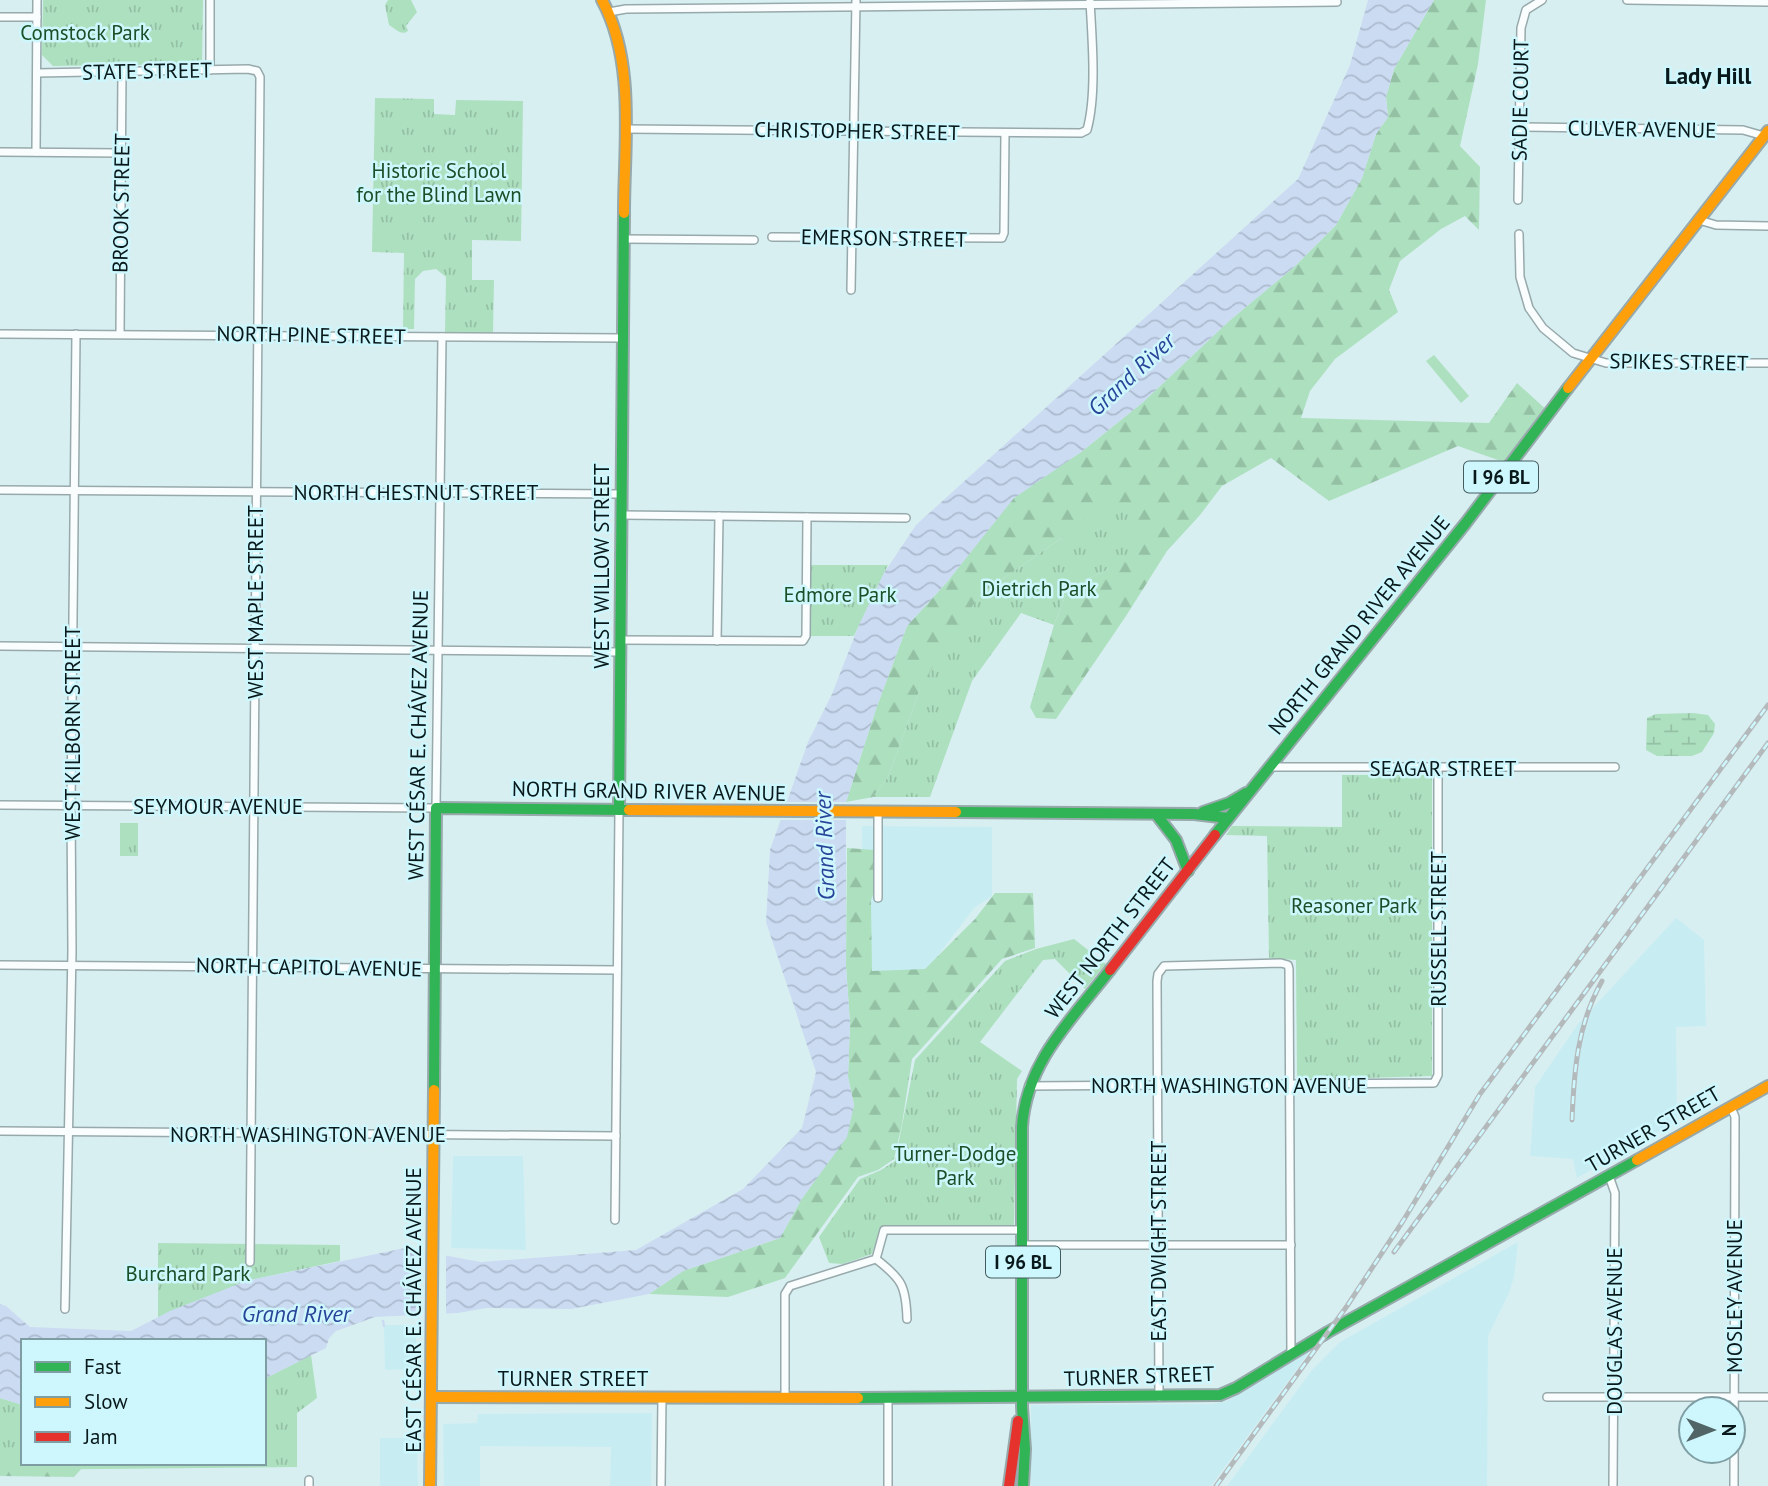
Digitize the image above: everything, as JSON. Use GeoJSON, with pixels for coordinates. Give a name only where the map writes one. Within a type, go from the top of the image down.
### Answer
{"type":"FeatureCollection","features":[{"type":"Feature","properties":{"kind":"street"},"geometry":{"type":"LineString","coordinates":[[36,152],[37,0]]}},
{"type":"Feature","properties":{"kind":"street"},"geometry":{"type":"LineString","coordinates":[[209,70],[210,0]]}},
{"type":"Feature","properties":{"kind":"street","name":"WEST WILLOW STREET"},"geometry":{"type":"LineString","coordinates":[[602,0],[622,47],[625,129],[615,1220]]}},
{"type":"Feature","properties":{"kind":"street","name":"SADIE COURT"},"geometry":{"type":"LineString","coordinates":[[1518,200],[1521,28],[1526,10],[1542,0]]}},
{"type":"Feature","properties":{"kind":"street"},"geometry":{"type":"LineString","coordinates":[[1628,0],[1768,2]]}},
{"type":"Feature","properties":{"kind":"street","name":"CHRISTOPHER STREET"},"geometry":{"type":"LineString","coordinates":[[625,129],[1082,133],[1087,130],[1091,98],[1090,2]]}},
{"type":"Feature","properties":{"kind":"street"},"geometry":{"type":"LineString","coordinates":[[609,12],[626,9],[856,4],[1337,2]]}},
{"type":"Feature","properties":{"kind":"street"},"geometry":{"type":"LineString","coordinates":[[851,290],[856,4]]}},
{"type":"Feature","properties":{"kind":"street"},"geometry":{"type":"LineString","coordinates":[[0,17],[37,17]]}},
{"type":"Feature","properties":{"kind":"street","name":"BROOK STREET"},"geometry":{"type":"LineString","coordinates":[[120,334],[122,71]]}},
{"type":"Feature","properties":{"kind":"street","name":"STATE STREET"},"geometry":{"type":"LineString","coordinates":[[37,73],[257,71]]}},
{"type":"Feature","properties":{"kind":"street","name":"WEST MAPLE STREET"},"geometry":{"type":"LineString","coordinates":[[250,1262],[260,77],[257,71]]}},
{"type":"Feature","properties":{"kind":"street","name":"CULVER AVENUE"},"geometry":{"type":"LineString","coordinates":[[1519,127],[1744,130],[1766,134]]}},
{"type":"Feature","properties":{"kind":"street","name":"EMERSON STREET"},"geometry":{"type":"LineString","coordinates":[[772,237],[1002,238],[1005,133]]}},
{"type":"Feature","properties":{"kind":"street","name":"NORTH GRAND RIVER AVENUE"},"geometry":{"type":"LineString","coordinates":[[436,808],[1194,814],[1228,818],[1465,523],[1590,358],[1766,134]]}},
{"type":"Feature","properties":{"kind":"street"},"geometry":{"type":"LineString","coordinates":[[0,152],[121,153]]}},
{"type":"Feature","properties":{"kind":"street"},"geometry":{"type":"LineString","coordinates":[[1699,220],[1716,225],[1768,226]]}},
{"type":"Feature","properties":{"kind":"street"},"geometry":{"type":"LineString","coordinates":[[1519,234],[1520,277],[1529,309],[1543,328],[1558,341],[1573,353],[1590,358]]}},
{"type":"Feature","properties":{"kind":"street"},"geometry":{"type":"LineString","coordinates":[[623,239],[754,240]]}},
{"type":"Feature","properties":{"kind":"street","name":"NORTH PINE STREET"},"geometry":{"type":"LineString","coordinates":[[0,334],[623,338]]}},
{"type":"Feature","properties":{"kind":"street","name":"WEST KILBORN STREET"},"geometry":{"type":"LineString","coordinates":[[65,1309],[76,334]]}},
{"type":"Feature","properties":{"kind":"street","name":"WEST CÉSAR E. CHÁVEZ AVENUE"},"geometry":{"type":"LineString","coordinates":[[433,1135],[442,337]]}},
{"type":"Feature","properties":{"kind":"street","name":"SPIKES STREET"},"geometry":{"type":"LineString","coordinates":[[1590,358],[1606,363],[1768,363]]}},
{"type":"Feature","properties":{"kind":"street","name":"NORTH CHESTNUT STREET"},"geometry":{"type":"LineString","coordinates":[[0,489],[621,494]]}},
{"type":"Feature","properties":{"kind":"street"},"geometry":{"type":"LineString","coordinates":[[621,515],[906,518]]}},
{"type":"Feature","properties":{"kind":"street"},"geometry":{"type":"LineString","coordinates":[[717,641],[719,516]]}},
{"type":"Feature","properties":{"kind":"street"},"geometry":{"type":"LineString","coordinates":[[0,646],[439,650],[717,641],[803,641],[806,636],[807,517]]}},
{"type":"Feature","properties":{"kind":"street","name":"SEAGAR STREET"},"geometry":{"type":"LineString","coordinates":[[1270,767],[1615,767]]}},
{"type":"Feature","properties":{"kind":"street","name":"RUSSELL STREET"},"geometry":{"type":"LineString","coordinates":[[1430,1085],[1438,1075],[1438,769]]}},
{"type":"Feature","properties":{"kind":"street"},"geometry":{"type":"LineString","coordinates":[[1194,814],[1229,803],[1253,788]]}},
{"type":"Feature","properties":{"kind":"street","name":"SEYMOUR AVENUE"},"geometry":{"type":"LineString","coordinates":[[0,804],[436,808]]}},
{"type":"Feature","properties":{"kind":"street"},"geometry":{"type":"LineString","coordinates":[[873,812],[878,898]]}},
{"type":"Feature","properties":{"kind":"street"},"geometry":{"type":"LineString","coordinates":[[1156,814],[1169,826],[1188,871]]}},
{"type":"Feature","properties":{"kind":"street","name":"WEST NORTH STREET"},"geometry":{"type":"LineString","coordinates":[[1028,1086],[1045,1053],[1228,818]]}},
{"type":"Feature","properties":{"kind":"street","name":"NORTH CAPITOL AVENUE"},"geometry":{"type":"LineString","coordinates":[[0,965],[617,970]]}},
{"type":"Feature","properties":{"kind":"street","name":"EAST DWIGHT STREET"},"geometry":{"type":"LineString","coordinates":[[1159,1397],[1157,981],[1161,969],[1170,965],[1288,965],[1290,1085]]}},
{"type":"Feature","properties":{"kind":"street"},"geometry":{"type":"LineString","coordinates":[[1290,1085],[1291,1355]]}},
{"type":"Feature","properties":{"kind":"street","name":"NORTH WASHINGTON AVENUE"},"geometry":{"type":"LineString","coordinates":[[1028,1086],[1430,1085]]}},
{"type":"Feature","properties":{"kind":"street","name":"I 96 BL"},"geometry":{"type":"LineString","coordinates":[[1023,1486],[1023,1116],[1028,1086]]}},
{"type":"Feature","properties":{"kind":"street","name":"TURNER STREET"},"geometry":{"type":"LineString","coordinates":[[431,1397],[785,1397],[1022,1402],[1220,1395],[1768,1086]]}},
{"type":"Feature","properties":{"kind":"street","name":"MOSLEY AVENUE"},"geometry":{"type":"LineString","coordinates":[[1731,1107],[1735,1117],[1734,1395]]}},
{"type":"Feature","properties":{"kind":"street","name":"NORTH WASHINGTON AVENUE"},"geometry":{"type":"LineString","coordinates":[[0,1131],[616,1136]]}},
{"type":"Feature","properties":{"kind":"street","name":"EAST CÉSAR E. CHÁVEZ AVENUE"},"geometry":{"type":"LineString","coordinates":[[430,1486],[433,1135]]}},
{"type":"Feature","properties":{"kind":"street","name":"DOUGLAS AVENUE"},"geometry":{"type":"LineString","coordinates":[[1609,1176],[1615,1193],[1613,1486]]}},
{"type":"Feature","properties":{"kind":"street"},"geometry":{"type":"LineString","coordinates":[[876,1259],[884,1230],[1023,1230]]}},
{"type":"Feature","properties":{"kind":"street"},"geometry":{"type":"LineString","coordinates":[[1023,1245],[1291,1245]]}},
{"type":"Feature","properties":{"kind":"street"},"geometry":{"type":"LineString","coordinates":[[876,1259],[894,1273],[901,1283],[906,1293],[907,1319]]}},
{"type":"Feature","properties":{"kind":"street"},"geometry":{"type":"LineString","coordinates":[[785,1397],[785,1294],[790,1286],[876,1259]]}},
{"type":"Feature","properties":{"kind":"street"},"geometry":{"type":"LineString","coordinates":[[1747,1397],[1768,1396]]}},
{"type":"Feature","properties":{"kind":"street"},"geometry":{"type":"LineString","coordinates":[[662,1397],[662,1486]]}},
{"type":"Feature","properties":{"kind":"street"},"geometry":{"type":"LineString","coordinates":[[1547,1397],[1677,1397]]}},
{"type":"Feature","properties":{"kind":"street"},"geometry":{"type":"LineString","coordinates":[[888,1398],[888,1486]]}},
{"type":"Feature","properties":{"kind":"street","name":"I 96 BL"},"geometry":{"type":"LineString","coordinates":[[1009,1486],[1022,1402]]}},
{"type":"Feature","properties":{"kind":"street","name":"MOSLEY AVENUE"},"geometry":{"type":"LineString","coordinates":[[1734,1465],[1734,1486]]}},
{"type":"Feature","properties":{"kind":"shaded area"},"geometry":{"type":"Polygon","coordinates":[[[862,826],[992,827],[992,896],[974,908],[924,974],[861,973],[862,826]]]}},
{"type":"Feature","properties":{"kind":"shaded area"},"geometry":{"type":"Polygon","coordinates":[[[1676,918],[1704,940],[1706,1026],[1676,1027],[1677,1121],[1577,1178],[1573,1159],[1530,1156],[1535,1087],[1578,1024],[1676,918]]]}},
{"type":"Feature","properties":{"kind":"shaded area"},"geometry":{"type":"Polygon","coordinates":[[[453,1156],[523,1156],[526,1250],[451,1248],[453,1156]]]}},
{"type":"Feature","properties":{"kind":"shaded area"},"geometry":{"type":"Polygon","coordinates":[[[1518,1242],[1514,1277],[1509,1293],[1488,1336],[1487,1486],[1227,1486],[1312,1370],[1340,1342],[1518,1242]]]}},
{"type":"Feature","properties":{"kind":"shaded area"},"geometry":{"type":"Polygon","coordinates":[[[384,1325],[416,1325],[416,1369],[385,1370],[384,1325]]]}},
{"type":"Feature","properties":{"kind":"shaded area"},"geometry":{"type":"Polygon","coordinates":[[[1311,1350],[1211,1486],[1031,1486],[1031,1405],[1212,1404],[1227,1401],[1311,1350]]]}},
{"type":"Feature","properties":{"kind":"shaded area"},"geometry":{"type":"Polygon","coordinates":[[[652,1413],[651,1486],[610,1486],[611,1447],[480,1446],[480,1486],[444,1486],[443,1424],[477,1423],[478,1414],[652,1413]]]}},
{"type":"Feature","properties":{"kind":"shaded area"},"geometry":{"type":"Polygon","coordinates":[[[380,1438],[417,1438],[418,1486],[380,1486],[380,1438]]]}},
{"type":"Feature","properties":{"kind":"green space","name":"Comstock Park"},"geometry":{"type":"Polygon","coordinates":[[[43,0],[203,0],[202,64],[53,66],[42,55],[43,0]]]}},
{"type":"Feature","properties":{"kind":"green space"},"geometry":{"type":"Polygon","coordinates":[[[388,0],[411,0],[417,12],[406,26],[408,31],[401,32],[389,25],[385,5],[388,0]]]}},
{"type":"Feature","properties":{"kind":"green space"},"geometry":{"type":"Polygon","coordinates":[[[1434,0],[1486,0],[1478,64],[1460,146],[1480,167],[1479,230],[1465,216],[1441,229],[1400,261],[1389,290],[1398,312],[1335,359],[1310,391],[1301,418],[1489,423],[1517,383],[1550,413],[1513,461],[1498,460],[1458,446],[1329,501],[1271,458],[1222,486],[1167,551],[1056,719],[1036,718],[1030,707],[1054,625],[1069,587],[1109,569],[1063,537],[981,594],[919,692],[888,777],[873,797],[846,802],[876,709],[907,626],[947,582],[1013,498],[1081,452],[1142,403],[1229,321],[1294,267],[1336,225],[1362,178],[1376,134],[1388,117],[1386,97],[1394,69],[1434,0]]]}},
{"type":"Feature","properties":{"kind":"green space","name":"Historic School for the Blind Lawn"},"geometry":{"type":"Polygon","coordinates":[[[375,98],[434,99],[434,114],[455,115],[456,100],[523,101],[521,241],[472,240],[472,280],[494,280],[493,335],[445,334],[446,277],[436,269],[423,271],[415,279],[414,329],[403,329],[404,253],[372,252],[375,98]]]}},
{"type":"Feature","properties":{"kind":"green space"},"geometry":{"type":"Polygon","coordinates":[[[1434,355],[1469,396],[1461,403],[1426,361],[1434,355]]]}},
{"type":"Feature","properties":{"kind":"green space","name":"Dietrich Park"},"geometry":{"type":"Polygon","coordinates":[[[1098,508],[1130,508],[1139,546],[1109,569],[1069,587],[1054,625],[1021,613],[972,681],[930,797],[873,797],[888,777],[919,692],[948,640],[981,594],[1063,537],[1098,508]]]}},
{"type":"Feature","properties":{"kind":"green space","name":"Edmore Park"},"geometry":{"type":"Polygon","coordinates":[[[811,565],[888,565],[854,636],[810,636],[811,565]]]}},
{"type":"Feature","properties":{"kind":"green space"},"geometry":{"type":"Polygon","coordinates":[[[1656,714],[1708,715],[1715,724],[1714,733],[1702,752],[1692,756],[1657,756],[1646,750],[1647,718],[1656,714]]]}},
{"type":"Feature","properties":{"kind":"green space","name":"Reasoner Park"},"geometry":{"type":"Polygon","coordinates":[[[1342,775],[1432,775],[1432,1076],[1297,1080],[1296,960],[1269,958],[1267,836],[1226,835],[1232,826],[1342,827],[1342,775]]]}},
{"type":"Feature","properties":{"kind":"green space"},"geometry":{"type":"Polygon","coordinates":[[[120,823],[138,823],[138,856],[120,856],[120,823]]]}},
{"type":"Feature","properties":{"kind":"green space"},"geometry":{"type":"Polygon","coordinates":[[[847,848],[875,850],[874,892],[871,900],[872,971],[925,969],[975,919],[995,893],[1033,893],[1035,948],[1002,959],[912,1059],[894,1159],[878,1170],[858,1177],[785,1278],[728,1297],[649,1294],[683,1271],[780,1238],[801,1200],[826,1164],[854,1105],[848,1077],[850,1024],[846,966],[847,848]]]}},
{"type":"Feature","properties":{"kind":"green space","name":"Turner-Dodge Park"},"geometry":{"type":"Polygon","coordinates":[[[1074,939],[1106,964],[1085,989],[1055,959],[1043,960],[980,1042],[1022,1071],[1017,1079],[1014,1225],[881,1226],[872,1254],[843,1264],[829,1263],[819,1237],[860,1179],[895,1161],[915,1060],[1005,961],[1074,939]]]}},
{"type":"Feature","properties":{"kind":"green space","name":"Burchard Park"},"geometry":{"type":"Polygon","coordinates":[[[158,1243],[340,1245],[340,1261],[246,1281],[158,1318],[158,1243]]]}},
{"type":"Feature","properties":{"kind":"green space"},"geometry":{"type":"Polygon","coordinates":[[[311,1355],[317,1398],[297,1413],[297,1467],[0,1470],[0,1398],[21,1404],[21,1465],[266,1465],[266,1378],[311,1355]]]}},
{"type":"Feature","properties":{"kind":"green space"},"geometry":{"type":"Polygon","coordinates":[[[0,1429],[21,1460],[21,1465],[83,1467],[74,1477],[0,1476],[0,1429]]]}},
{"type":"Feature","properties":{"kind":"water","name":"Grand River"},"geometry":{"type":"Polygon","coordinates":[[[1368,0],[1434,0],[1394,69],[1386,97],[1388,117],[1376,134],[1362,178],[1336,225],[1294,267],[1229,321],[1142,403],[1081,452],[1014,498],[947,582],[907,626],[876,709],[846,802],[846,966],[850,1024],[848,1077],[854,1105],[847,1137],[801,1200],[780,1238],[683,1271],[649,1294],[571,1309],[486,1308],[458,1313],[375,1317],[336,1331],[329,1338],[326,1348],[266,1378],[266,1339],[21,1339],[21,1404],[0,1398],[0,1304],[30,1327],[131,1331],[170,1311],[246,1281],[405,1248],[481,1262],[636,1250],[743,1189],[802,1128],[816,1072],[766,922],[770,850],[808,742],[832,694],[859,625],[884,573],[916,525],[1298,179],[1350,65],[1368,0]]]}},
{"type":"Feature","properties":{"kind":"pier"},"geometry":{"type":"Polygon","coordinates":[[[783,802],[850,802],[850,820],[777,820],[783,802]]]}},
{"type":"Feature","properties":{"kind":"pier"},"geometry":{"type":"Polygon","coordinates":[[[415,1246],[446,1252],[446,1317],[416,1318],[415,1246]]]}},
{"type":"Feature","properties":{"kind":"waterway"},"geometry":{"type":"LineString","coordinates":[[383,1321],[384,1326]]}},
{"type":"Feature","properties":{"kind":"railway"},"geometry":{"type":"LineString","coordinates":[[1216,1486],[1347,1306],[1403,1221],[1480,1094],[1768,705]]}},
{"type":"Feature","properties":{"kind":"railway"},"geometry":{"type":"LineString","coordinates":[[1394,1252],[1768,743]]}},
{"type":"Feature","properties":{"kind":"railway"},"geometry":{"type":"LineString","coordinates":[[1572,1120],[1578,1049],[1587,1015],[1602,981]]}},
{"type":"Feature","properties":{"kind":"traffic: fast"},"geometry":{"type":"LineString","coordinates":[[619,810],[624,213]]}},
{"type":"Feature","properties":{"kind":"traffic: fast"},"geometry":{"type":"LineString","coordinates":[[1215,835],[1465,524],[1568,388]]}},
{"type":"Feature","properties":{"kind":"traffic: fast"},"geometry":{"type":"LineString","coordinates":[[1203,812],[1229,803],[1246,793]]}},
{"type":"Feature","properties":{"kind":"traffic: fast"},"geometry":{"type":"LineString","coordinates":[[434,1090],[436,808],[629,810]]}},
{"type":"Feature","properties":{"kind":"traffic: fast"},"geometry":{"type":"LineString","coordinates":[[956,812],[1194,814],[1228,818]]}},
{"type":"Feature","properties":{"kind":"traffic: fast"},"geometry":{"type":"LineString","coordinates":[[1156,814],[1176,840],[1188,871]]}},
{"type":"Feature","properties":{"kind":"traffic: fast"},"geometry":{"type":"LineString","coordinates":[[1023,1486],[1025,1449],[1022,1407],[1022,1127],[1025,1104],[1032,1082],[1053,1042],[1110,970]]}},
{"type":"Feature","properties":{"kind":"traffic: fast"},"geometry":{"type":"LineString","coordinates":[[858,1398],[1220,1395],[1637,1160]]}},
{"type":"Feature","properties":{"kind":"traffic: slow"},"geometry":{"type":"LineString","coordinates":[[602,0],[613,24],[624,76],[624,213]]}},
{"type":"Feature","properties":{"kind":"traffic: slow"},"geometry":{"type":"LineString","coordinates":[[1568,388],[1768,131]]}},
{"type":"Feature","properties":{"kind":"traffic: slow"},"geometry":{"type":"LineString","coordinates":[[629,810],[956,812]]}},
{"type":"Feature","properties":{"kind":"traffic: slow"},"geometry":{"type":"LineString","coordinates":[[1637,1160],[1768,1086]]}},
{"type":"Feature","properties":{"kind":"traffic: slow"},"geometry":{"type":"LineString","coordinates":[[430,1486],[434,1090]]}},
{"type":"Feature","properties":{"kind":"traffic: slow"},"geometry":{"type":"LineString","coordinates":[[431,1397],[858,1398]]}},
{"type":"Feature","properties":{"kind":"traffic: jam"},"geometry":{"type":"LineString","coordinates":[[1110,970],[1215,835]]}},
{"type":"Feature","properties":{"kind":"traffic: jam"},"geometry":{"type":"LineString","coordinates":[[1009,1486],[1018,1421]]}},
{"type":"Feature","properties":{"kind":"district","name":"Lady Hill"},"geometry":{"type":"Point","coordinates":[1708,75]}}]}
